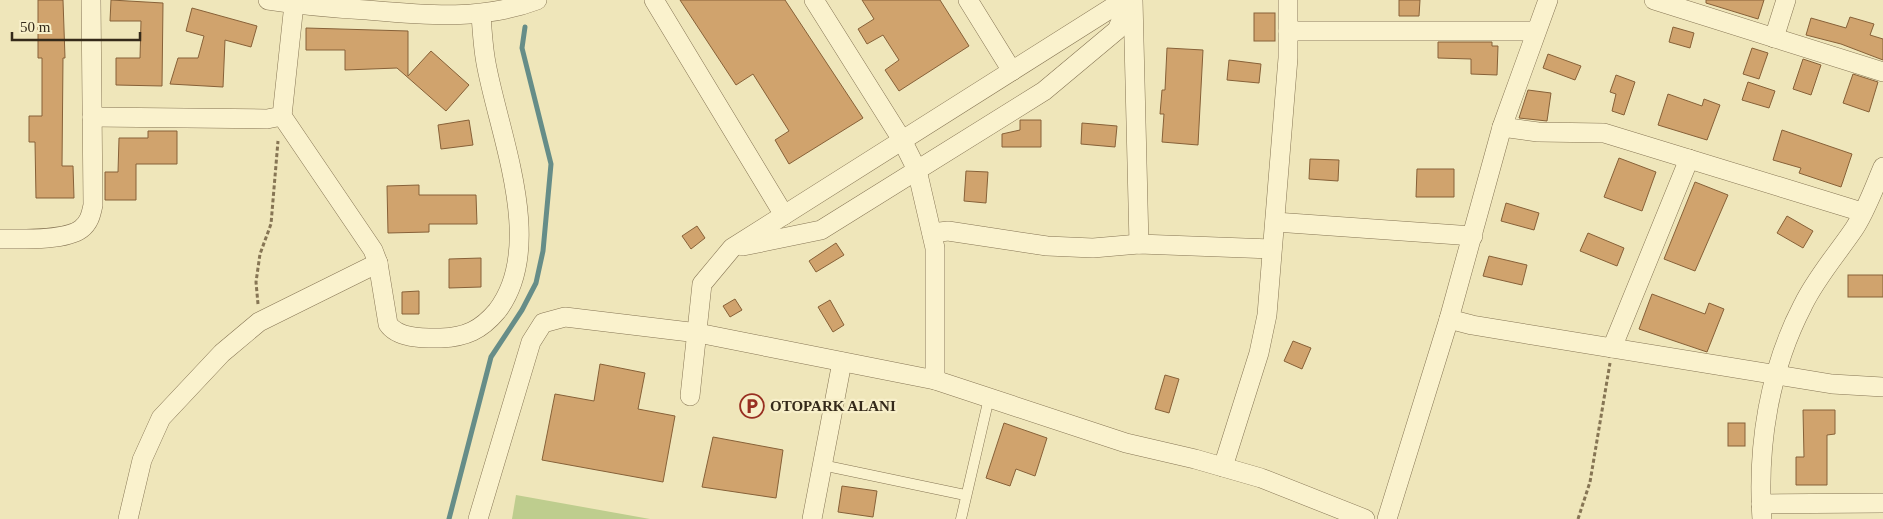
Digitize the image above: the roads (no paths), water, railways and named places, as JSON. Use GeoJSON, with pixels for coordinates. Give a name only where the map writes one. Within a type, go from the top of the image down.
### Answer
{"type":"FeatureCollection","features":[{"type":"Feature","properties":{"kind":"street"},"geometry":{"type":"LineString","coordinates":[[0,239],[27,240],[65,235],[80,230],[90,219],[93,205],[91,0]]}},
{"type":"Feature","properties":{"kind":"street"},"geometry":{"type":"LineString","coordinates":[[481,14],[486,62],[516,196],[519,248],[513,279],[497,310],[488,322],[472,333],[455,337],[412,336],[391,329],[388,324],[378,263],[365,237],[319,173],[282,116],[283,2],[439,8],[481,14],[521,6],[537,0]]}},
{"type":"Feature","properties":{"kind":"street"},"geometry":{"type":"LineString","coordinates":[[654,0],[784,215]]}},
{"type":"Feature","properties":{"kind":"street"},"geometry":{"type":"LineString","coordinates":[[814,0],[902,140],[917,170],[935,248],[935,380]]}},
{"type":"Feature","properties":{"kind":"street"},"geometry":{"type":"LineString","coordinates":[[968,0],[1012,71]]}},
{"type":"Feature","properties":{"kind":"street"},"geometry":{"type":"LineString","coordinates":[[690,396],[702,284],[732,248],[1124,0]]}},
{"type":"Feature","properties":{"kind":"street"},"geometry":{"type":"LineString","coordinates":[[732,248],[821,230],[1044,91],[1117,30],[1132,0]]}},
{"type":"Feature","properties":{"kind":"street"},"geometry":{"type":"LineString","coordinates":[[1132,0],[1139,244]]}},
{"type":"Feature","properties":{"kind":"street"},"geometry":{"type":"LineString","coordinates":[[1223,468],[1259,353],[1267,315],[1288,58],[1288,0]]}},
{"type":"Feature","properties":{"kind":"street"},"geometry":{"type":"LineString","coordinates":[[1388,519],[1449,319],[1502,127],[1535,31],[1548,0]]}},
{"type":"Feature","properties":{"kind":"street"},"geometry":{"type":"LineString","coordinates":[[1654,0],[1883,72]]}},
{"type":"Feature","properties":{"kind":"street"},"geometry":{"type":"LineString","coordinates":[[1774,38],[1786,0]]}},
{"type":"Feature","properties":{"kind":"street"},"geometry":{"type":"LineString","coordinates":[[1288,31],[1535,31]]}},
{"type":"Feature","properties":{"kind":"street"},"geometry":{"type":"LineString","coordinates":[[92,118],[267,119],[282,116]]}},
{"type":"Feature","properties":{"kind":"street"},"geometry":{"type":"LineString","coordinates":[[1502,127],[1538,132],[1604,133],[1862,212]]}},
{"type":"Feature","properties":{"kind":"street"},"geometry":{"type":"LineString","coordinates":[[1612,348],[1689,159]]}},
{"type":"Feature","properties":{"kind":"street"},"geometry":{"type":"LineString","coordinates":[[1883,168],[1855,227],[1804,303],[1789,332],[1775,375],[1763,433],[1761,512],[1883,503]]}},
{"type":"Feature","properties":{"kind":"street"},"geometry":{"type":"LineString","coordinates":[[1274,222],[1472,236]]}},
{"type":"Feature","properties":{"kind":"street"},"geometry":{"type":"LineString","coordinates":[[932,233],[948,231],[1047,246],[1094,248],[1139,244],[1272,249]]}},
{"type":"Feature","properties":{"kind":"street"},"geometry":{"type":"LineString","coordinates":[[128,519],[142,460],[161,418],[222,353],[259,322],[378,263]]}},
{"type":"Feature","properties":{"kind":"street"},"geometry":{"type":"LineString","coordinates":[[478,519],[531,342],[543,323],[565,317],[698,333],[935,380],[1126,443],[1261,478],[1365,519]]}},
{"type":"Feature","properties":{"kind":"street"},"geometry":{"type":"LineString","coordinates":[[1449,319],[1472,325],[1832,384],[1883,387]]}},
{"type":"Feature","properties":{"kind":"street"},"geometry":{"type":"LineString","coordinates":[[812,519],[842,362]]}},
{"type":"Feature","properties":{"kind":"lane"},"geometry":{"type":"LineString","coordinates":[[960,519],[989,398]]}},
{"type":"Feature","properties":{"kind":"lane"},"geometry":{"type":"LineString","coordinates":[[822,465],[965,495]]}},
{"type":"Feature","properties":{"kind":"waterway"},"geometry":{"type":"LineString","coordinates":[[449,519],[491,357],[522,310],[536,283],[543,251],[551,164],[522,48],[525,27]]}},
{"type":"Feature","properties":{"kind":"place","name":"OTOPARK ALANI"},"geometry":{"type":"Point","coordinates":[752,406]}}]}
